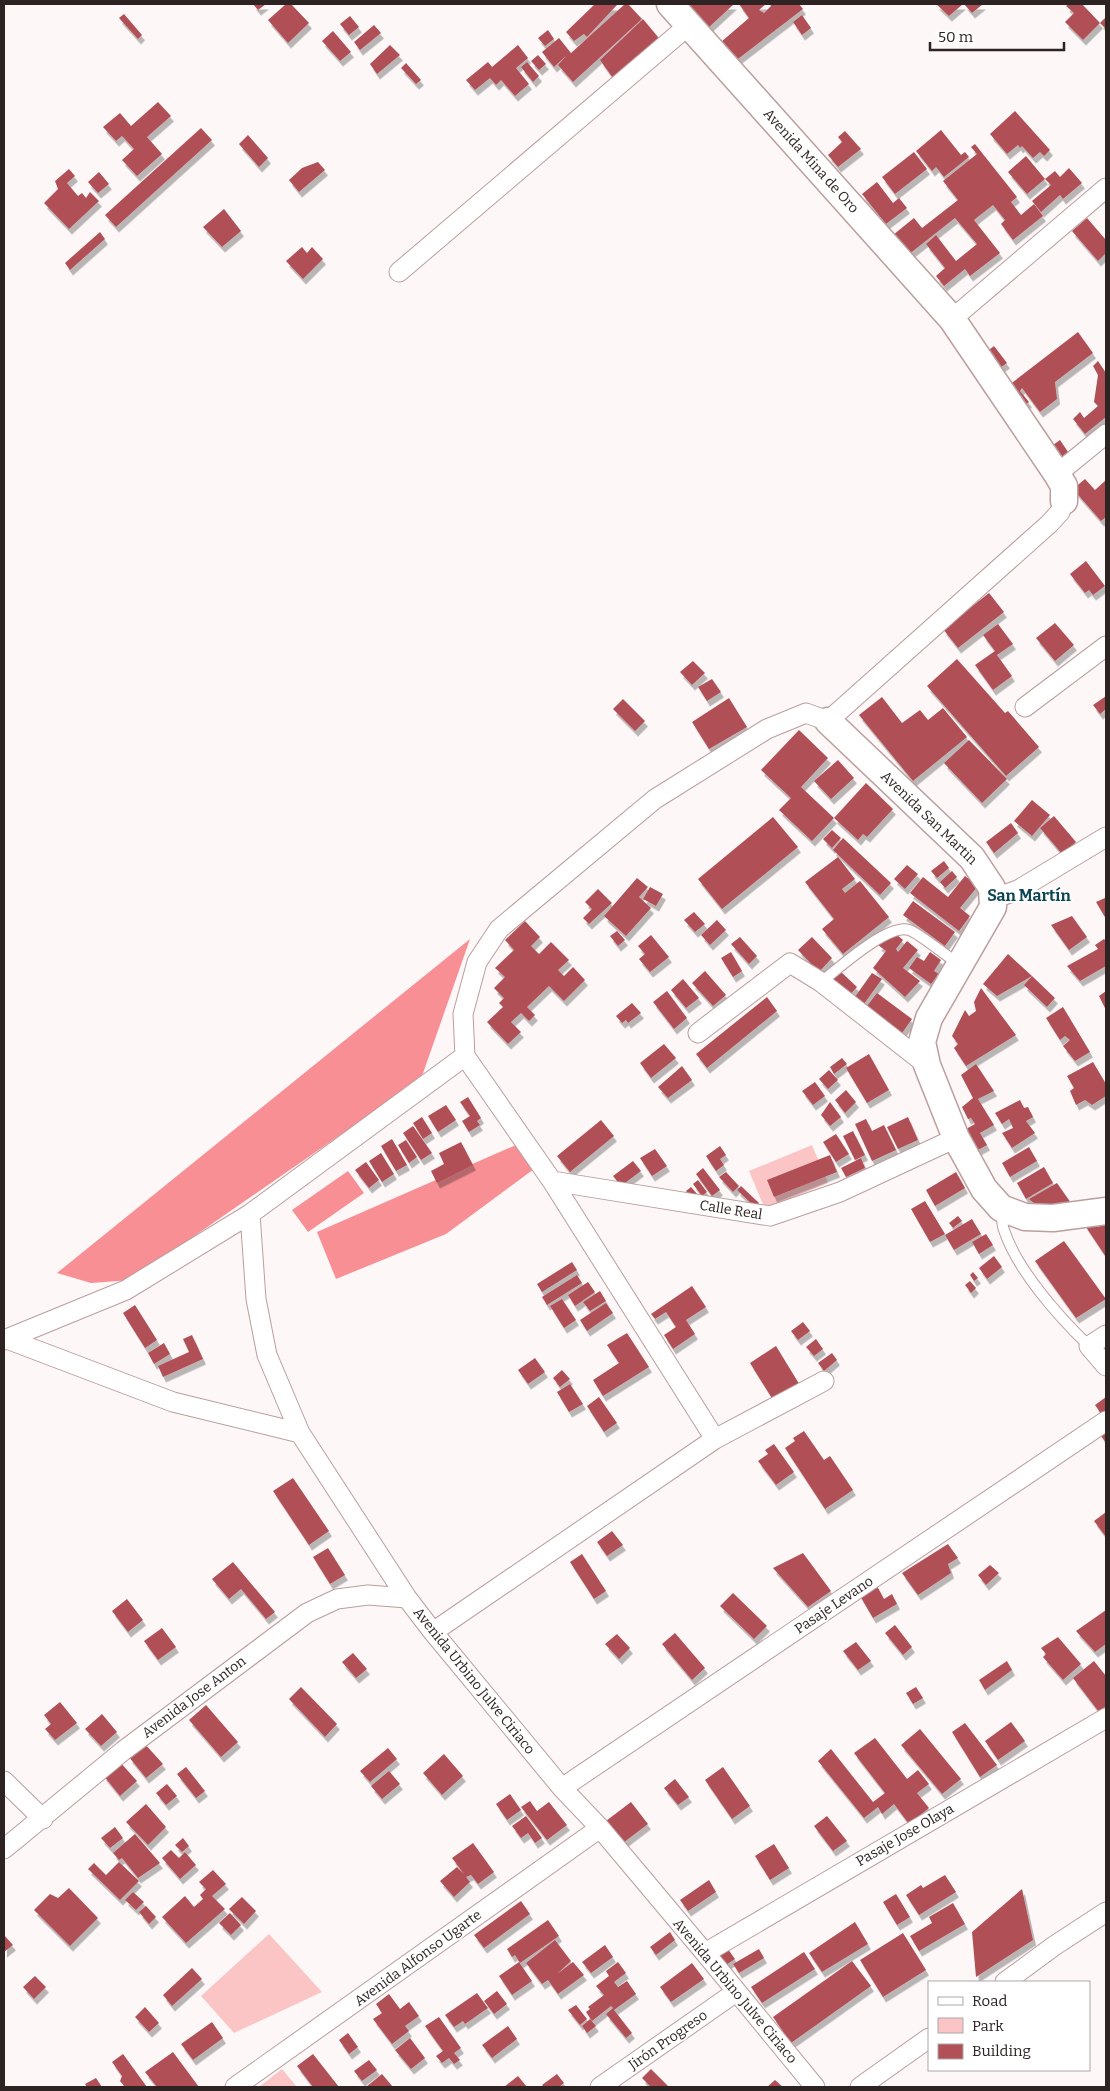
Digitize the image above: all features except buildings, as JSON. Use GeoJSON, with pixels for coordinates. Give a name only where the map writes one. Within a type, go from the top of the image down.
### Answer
{"type":"FeatureCollection","features":[{"type":"Feature","properties":{"kind":"street","name":"Avenida Mina de Oro"},"geometry":{"type":"LineString","coordinates":[[670,4],[952,319],[1057,474],[1064,486],[1064,501]]}},
{"type":"Feature","properties":{"kind":"street"},"geometry":{"type":"LineString","coordinates":[[399,272],[689,25]]}},
{"type":"Feature","properties":{"kind":"street"},"geometry":{"type":"LineString","coordinates":[[952,319],[1106,188]]}},
{"type":"Feature","properties":{"kind":"street"},"geometry":{"type":"LineString","coordinates":[[1057,474],[1106,434]]}},
{"type":"Feature","properties":{"kind":"street"},"geometry":{"type":"LineString","coordinates":[[715,1439],[552,1181],[466,1056],[463,1014],[477,962],[499,929],[656,799],[767,729],[806,713],[828,720],[1049,524],[1060,512],[1064,501]]}},
{"type":"Feature","properties":{"kind":"street"},"geometry":{"type":"LineString","coordinates":[[1025,707],[1106,646]]}},
{"type":"Feature","properties":{"kind":"street","name":"Avenida San Martin"},"geometry":{"type":"LineString","coordinates":[[828,720],[972,858],[992,888],[993,899]]}},
{"type":"Feature","properties":{"kind":"street"},"geometry":{"type":"LineString","coordinates":[[1106,837],[1018,890],[993,899],[993,907],[930,1018],[922,1042],[927,1065],[956,1138],[984,1189],[1001,1208],[1025,1217],[1034,1218],[1053,1218],[1099,1210],[1106,1211]]}},
{"type":"Feature","properties":{"kind":"street"},"geometry":{"type":"LineString","coordinates":[[698,1033],[790,963],[821,982],[927,1065]]}},
{"type":"Feature","properties":{"kind":"street"},"geometry":{"type":"LineString","coordinates":[[6,1339],[126,1290],[250,1214],[466,1056]]}},
{"type":"Feature","properties":{"kind":"street","name":"Calle Real"},"geometry":{"type":"LineString","coordinates":[[552,1181],[770,1216],[840,1192],[956,1138]]}},
{"type":"Feature","properties":{"kind":"street","name":"Avenida Urbino Julve Ciriaco"},"geometry":{"type":"LineString","coordinates":[[250,1214],[256,1299],[267,1355],[300,1433],[407,1598],[433,1632],[562,1788],[600,1828],[705,1953],[815,2087]]}},
{"type":"Feature","properties":{"kind":"street"},"geometry":{"type":"LineString","coordinates":[[1106,1335],[1089,1346],[1106,1366]]}},
{"type":"Feature","properties":{"kind":"street"},"geometry":{"type":"LineString","coordinates":[[6,1339],[173,1402],[300,1433]]}},
{"type":"Feature","properties":{"kind":"street"},"geometry":{"type":"LineString","coordinates":[[433,1632],[715,1439],[824,1381]]}},
{"type":"Feature","properties":{"kind":"street","name":"Pasaje Levano"},"geometry":{"type":"LineString","coordinates":[[562,1788],[1106,1421]]}},
{"type":"Feature","properties":{"kind":"street","name":"Avenida Jose Anton"},"geometry":{"type":"LineString","coordinates":[[4,1850],[123,1751],[307,1613],[337,1599],[368,1595],[407,1598]]}},
{"type":"Feature","properties":{"kind":"street","name":"Pasaje Jose Olaya"},"geometry":{"type":"LineString","coordinates":[[705,1953],[1106,1718]]}},
{"type":"Feature","properties":{"kind":"street"},"geometry":{"type":"LineString","coordinates":[[4,1781],[43,1819]]}},
{"type":"Feature","properties":{"kind":"street","name":"Avenida Alfonso Ugarte"},"geometry":{"type":"LineString","coordinates":[[235,2087],[600,1828]]}},
{"type":"Feature","properties":{"kind":"street"},"geometry":{"type":"LineString","coordinates":[[1006,1981],[1054,1946],[1106,1912]]}},
{"type":"Feature","properties":{"kind":"street","name":"Jirón Progreso"},"geometry":{"type":"LineString","coordinates":[[600,2087],[736,1992]]}},
{"type":"Feature","properties":{"kind":"street"},"geometry":{"type":"LineString","coordinates":[[860,2087],[928,2039]]}},
{"type":"Feature","properties":{"kind":"lane"},"geometry":{"type":"LineString","coordinates":[[821,982],[881,937],[898,929],[909,930],[960,966]]}},
{"type":"Feature","properties":{"kind":"lane"},"geometry":{"type":"LineString","coordinates":[[1001,1208],[1004,1230],[1018,1262],[1069,1326],[1089,1346]]}},
{"type":"Feature","properties":{"kind":"green space"},"geometry":{"type":"Polygon","coordinates":[[[812,1145],[828,1183],[765,1209],[749,1171],[812,1145]]]}},
{"type":"Feature","properties":{"kind":"green space"},"geometry":{"type":"Polygon","coordinates":[[[269,1934],[322,1992],[234,2033],[201,1996],[269,1934]]]}},
{"type":"Feature","properties":{"kind":"green space"},"geometry":{"type":"Polygon","coordinates":[[[282,2069],[297,2087],[259,2087],[282,2069]]]}},
{"type":"Feature","properties":{"kind":"shaded area"},"geometry":{"type":"Polygon","coordinates":[[[470,939],[421,1079],[131,1280],[91,1283],[57,1273],[470,939]]]}},
{"type":"Feature","properties":{"kind":"shaded area"},"geometry":{"type":"Polygon","coordinates":[[[516,1145],[534,1169],[446,1234],[336,1279],[317,1232],[516,1145]]]}},
{"type":"Feature","properties":{"kind":"shaded area"},"geometry":{"type":"Polygon","coordinates":[[[348,1171],[364,1193],[308,1232],[292,1210],[348,1171]]]}},
{"type":"Feature","properties":{"kind":"district","name":"San Martín"},"geometry":{"type":"Point","coordinates":[1029,895]}}]}
